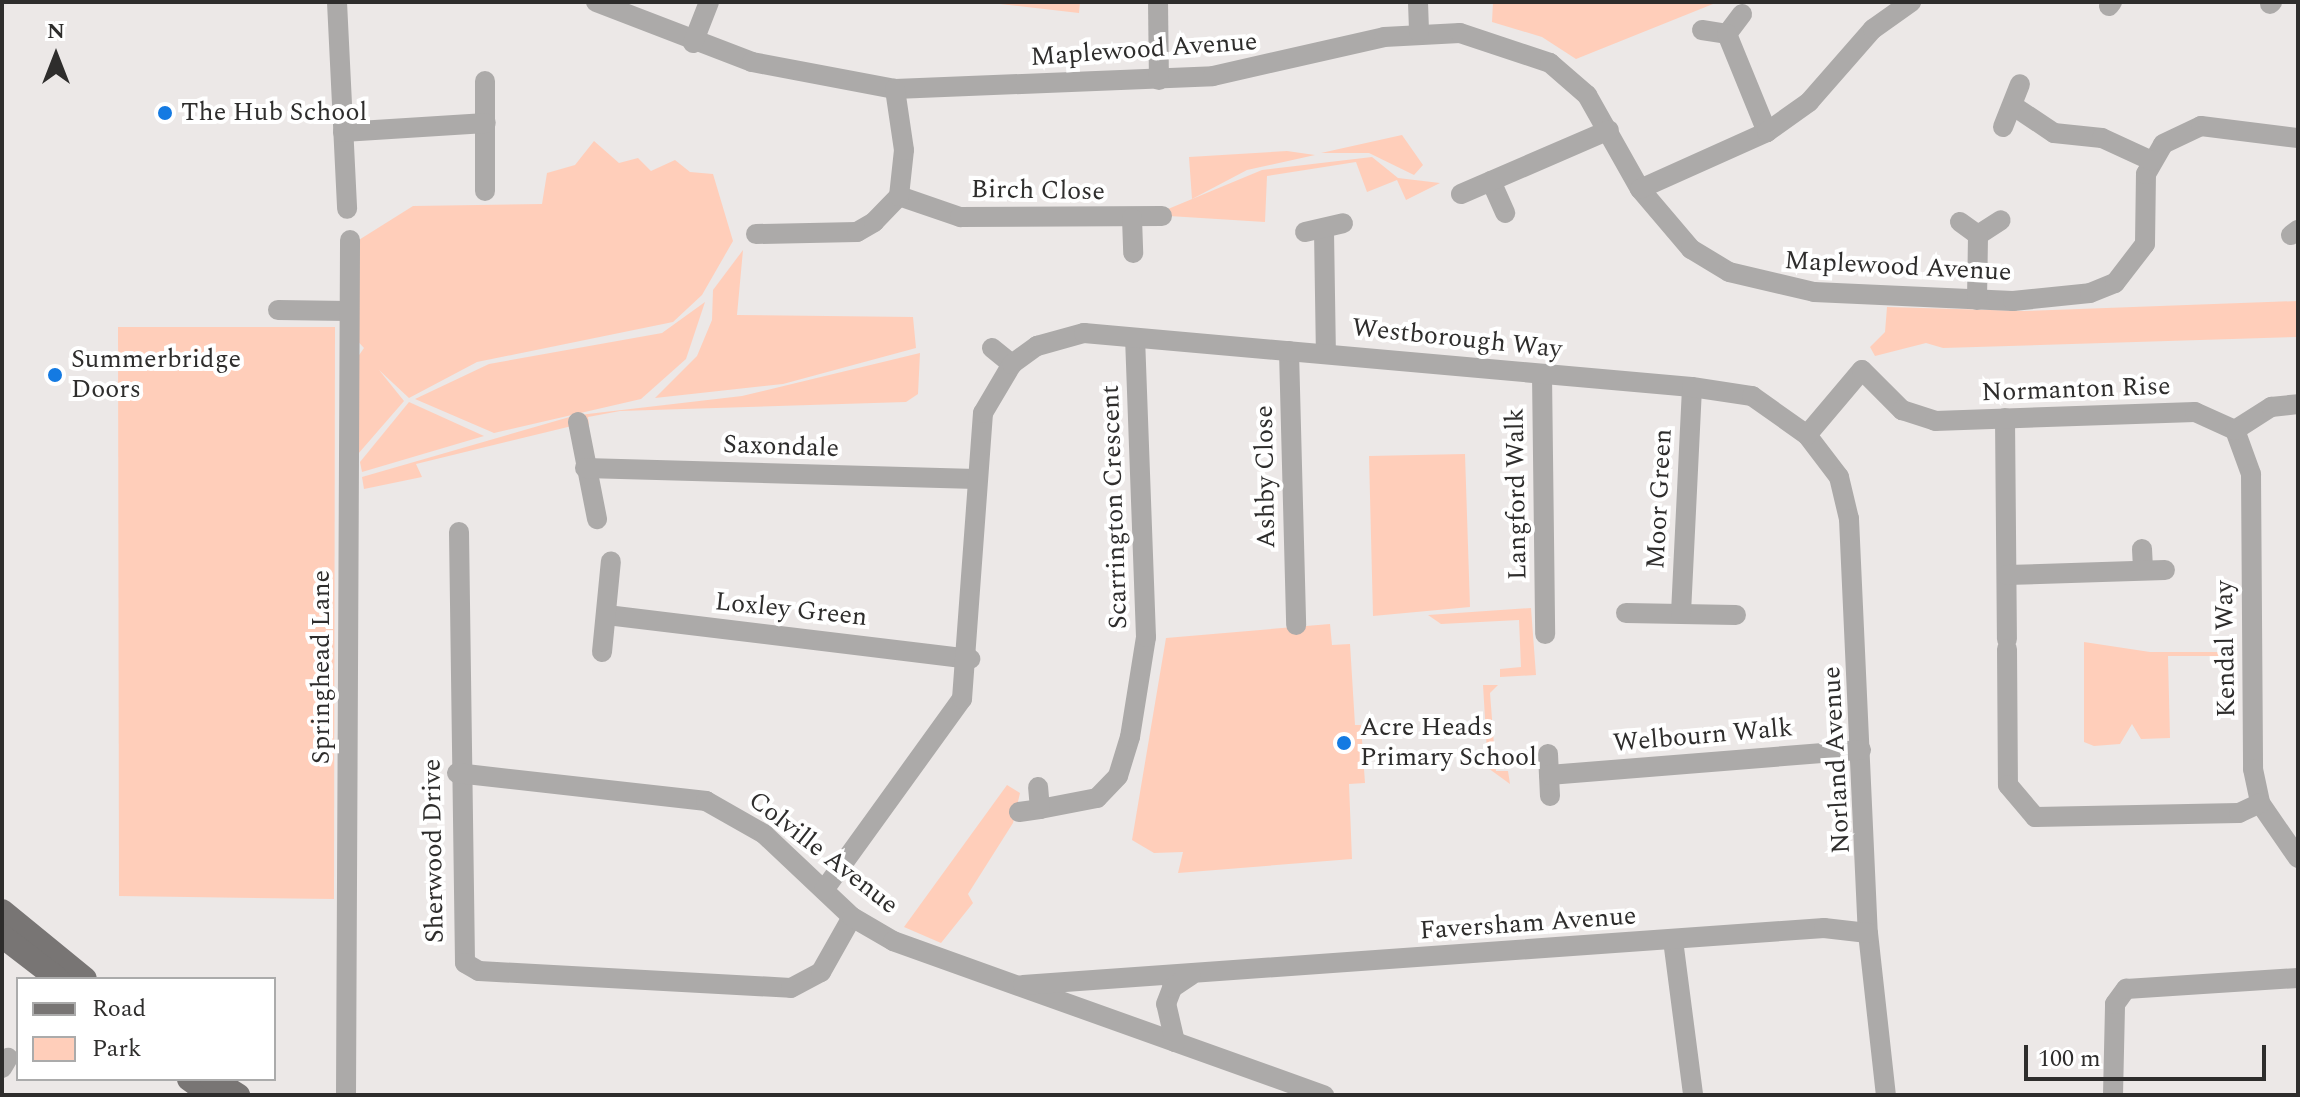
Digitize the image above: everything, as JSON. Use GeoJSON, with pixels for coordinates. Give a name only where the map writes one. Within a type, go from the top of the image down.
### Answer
{"type":"FeatureCollection","features":[{"type":"Feature","properties":{"kind":"main road"},"geometry":{"type":"LineString","coordinates":[[2,911],[83,977]]}},
{"type":"Feature","properties":{"kind":"main road"},"geometry":{"type":"LineString","coordinates":[[2,936],[55,977]]}},
{"type":"Feature","properties":{"kind":"main road"},"geometry":{"type":"LineString","coordinates":[[203,1088],[238,1095]]}},
{"type":"Feature","properties":{"kind":"street"},"geometry":{"type":"LineString","coordinates":[[337,2],[347,209]]}},
{"type":"Feature","properties":{"kind":"street","name":"Maplewood Avenue"},"geometry":{"type":"LineString","coordinates":[[596,2],[693,43],[849,85],[895,89],[1159,80],[1265,68],[1419,32],[1460,33],[1550,63],[1587,95],[1640,189],[1691,249],[1729,272],[1814,292],[1977,300],[2090,293],[2115,283],[2145,244],[2152,161]]}},
{"type":"Feature","properties":{"kind":"street"},"geometry":{"type":"LineString","coordinates":[[693,43],[709,2]]}},
{"type":"Feature","properties":{"kind":"street"},"geometry":{"type":"LineString","coordinates":[[1158,2],[1159,80]]}},
{"type":"Feature","properties":{"kind":"street"},"geometry":{"type":"LineString","coordinates":[[1418,2],[1419,32]]}},
{"type":"Feature","properties":{"kind":"street"},"geometry":{"type":"LineString","coordinates":[[1640,189],[1767,132],[1809,102],[1873,29],[1911,2]]}},
{"type":"Feature","properties":{"kind":"street"},"geometry":{"type":"LineString","coordinates":[[1727,34],[1742,14]]}},
{"type":"Feature","properties":{"kind":"street"},"geometry":{"type":"LineString","coordinates":[[1702,30],[1727,34]]}},
{"type":"Feature","properties":{"kind":"street"},"geometry":{"type":"LineString","coordinates":[[1727,34],[1767,132]]}},
{"type":"Feature","properties":{"kind":"street"},"geometry":{"type":"LineString","coordinates":[[485,81],[485,191]]}},
{"type":"Feature","properties":{"kind":"street"},"geometry":{"type":"LineString","coordinates":[[2003,127],[2015,107],[2020,84]]}},
{"type":"Feature","properties":{"kind":"street"},"geometry":{"type":"LineString","coordinates":[[756,234],[857,232],[899,196],[904,150],[895,89]]}},
{"type":"Feature","properties":{"kind":"street"},"geometry":{"type":"LineString","coordinates":[[2015,107],[2054,133],[2102,138],[2152,161],[2178,133],[2201,126],[2298,138]]}},
{"type":"Feature","properties":{"kind":"street"},"geometry":{"type":"LineString","coordinates":[[343,132],[486,123]]}},
{"type":"Feature","properties":{"kind":"street"},"geometry":{"type":"LineString","coordinates":[[1461,194],[1609,130]]}},
{"type":"Feature","properties":{"kind":"street"},"geometry":{"type":"LineString","coordinates":[[1491,181],[1505,213]]}},
{"type":"Feature","properties":{"kind":"street","name":"Birch Close"},"geometry":{"type":"LineString","coordinates":[[899,196],[960,217],[1162,216]]}},
{"type":"Feature","properties":{"kind":"street","name":"Birch Close"},"geometry":{"type":"LineString","coordinates":[[1132,218],[1133,253]]}},
{"type":"Feature","properties":{"kind":"street"},"geometry":{"type":"LineString","coordinates":[[1978,235],[2001,220]]}},
{"type":"Feature","properties":{"kind":"street"},"geometry":{"type":"LineString","coordinates":[[1960,222],[1978,235]]}},
{"type":"Feature","properties":{"kind":"street"},"geometry":{"type":"LineString","coordinates":[[1324,229],[1326,353]]}},
{"type":"Feature","properties":{"kind":"street"},"geometry":{"type":"LineString","coordinates":[[1977,300],[1978,235]]}},
{"type":"Feature","properties":{"kind":"street","name":"Springhead Lane"},"geometry":{"type":"LineString","coordinates":[[346,1095],[350,240]]}},
{"type":"Feature","properties":{"kind":"street"},"geometry":{"type":"LineString","coordinates":[[278,310],[349,311]]}},
{"type":"Feature","properties":{"kind":"street","name":"Westborough Way"},"geometry":{"type":"LineString","coordinates":[[824,890],[962,699],[970,659],[976,479],[983,413],[1012,364],[1037,346],[1084,333],[1692,387],[1752,396],[1807,435]]}},
{"type":"Feature","properties":{"kind":"street","name":"Scarrington Crescent"},"geometry":{"type":"LineString","coordinates":[[1019,812],[1097,798],[1118,776],[1130,737],[1146,637],[1135,338]]}},
{"type":"Feature","properties":{"kind":"street"},"geometry":{"type":"LineString","coordinates":[[992,348],[1012,364]]}},
{"type":"Feature","properties":{"kind":"street","name":"Ashby Close"},"geometry":{"type":"LineString","coordinates":[[1289,351],[1306,602],[1296,625]]}},
{"type":"Feature","properties":{"kind":"street","name":"Normanton Rise"},"geometry":{"type":"LineString","coordinates":[[1807,435],[1862,370],[1902,410],[1935,421],[2195,412],[2235,430]]}},
{"type":"Feature","properties":{"kind":"street","name":"Langford Walk"},"geometry":{"type":"LineString","coordinates":[[1542,374],[1551,620]]}},
{"type":"Feature","properties":{"kind":"street","name":"Moor Green"},"geometry":{"type":"LineString","coordinates":[[1681,613],[1692,387]]}},
{"type":"Feature","properties":{"kind":"street"},"geometry":{"type":"LineString","coordinates":[[2235,430],[2271,407],[2298,404]]}},
{"type":"Feature","properties":{"kind":"street"},"geometry":{"type":"LineString","coordinates":[[2005,418],[2008,785],[2035,817],[2239,813],[2260,803]]}},
{"type":"Feature","properties":{"kind":"street"},"geometry":{"type":"LineString","coordinates":[[578,422],[597,519]]}},
{"type":"Feature","properties":{"kind":"street","name":"Kendal Way"},"geometry":{"type":"LineString","coordinates":[[2235,430],[2251,474],[2253,769],[2260,803],[2298,858]]}},
{"type":"Feature","properties":{"kind":"street","name":"Norland Avenue"},"geometry":{"type":"LineString","coordinates":[[1807,435],[1839,477],[1849,519],[1868,933],[1886,1095]]}},
{"type":"Feature","properties":{"kind":"street","name":"Saxondale"},"geometry":{"type":"LineString","coordinates":[[585,468],[976,479]]}},
{"type":"Feature","properties":{"kind":"street","name":"Sherwood Drive"},"geometry":{"type":"LineString","coordinates":[[454,544],[459,944],[465,963],[479,971],[791,988],[821,972],[852,917]]}},
{"type":"Feature","properties":{"kind":"street"},"geometry":{"type":"LineString","coordinates":[[2142,549],[2143,570]]}},
{"type":"Feature","properties":{"kind":"street"},"geometry":{"type":"LineString","coordinates":[[602,652],[611,561]]}},
{"type":"Feature","properties":{"kind":"street"},"geometry":{"type":"LineString","coordinates":[[2007,575],[2165,570]]}},
{"type":"Feature","properties":{"kind":"street"},"geometry":{"type":"LineString","coordinates":[[1626,613],[1736,615]]}},
{"type":"Feature","properties":{"kind":"street","name":"Loxley Green"},"geometry":{"type":"LineString","coordinates":[[607,615],[970,659]]}},
{"type":"Feature","properties":{"kind":"street"},"geometry":{"type":"LineString","coordinates":[[2007,670],[2028,670]]}},
{"type":"Feature","properties":{"kind":"street","name":"Welbourn Walk"},"geometry":{"type":"LineString","coordinates":[[1549,775],[1861,750]]}},
{"type":"Feature","properties":{"kind":"street"},"geometry":{"type":"LineString","coordinates":[[1548,754],[1550,796]]}},
{"type":"Feature","properties":{"kind":"street","name":"Colville Avenue"},"geometry":{"type":"LineString","coordinates":[[457,773],[706,801],[764,834],[852,917],[893,941],[1324,1095]]}},
{"type":"Feature","properties":{"kind":"street"},"geometry":{"type":"LineString","coordinates":[[1038,787],[1040,809]]}},
{"type":"Feature","properties":{"kind":"street","name":"Faversham Avenue"},"geometry":{"type":"LineString","coordinates":[[1016,986],[1824,928],[1868,933]]}},
{"type":"Feature","properties":{"kind":"street"},"geometry":{"type":"LineString","coordinates":[[1673,940],[1693,1095]]}},
{"type":"Feature","properties":{"kind":"street"},"geometry":{"type":"LineString","coordinates":[[1175,1042],[1166,1004],[1172,988],[1191,975]]}},
{"type":"Feature","properties":{"kind":"street"},"geometry":{"type":"LineString","coordinates":[[2113,1095],[2115,1004],[2126,989],[2298,978]]}},
{"type":"Feature","properties":{"kind":"green space"},"geometry":{"type":"Polygon","coordinates":[[[982,2],[1080,2],[1079,13],[982,2]]]}},
{"type":"Feature","properties":{"kind":"green space"},"geometry":{"type":"Polygon","coordinates":[[[1493,2],[1718,2],[1576,59],[1542,37],[1492,22],[1493,2]]]}},
{"type":"Feature","properties":{"kind":"green space"},"geometry":{"type":"Polygon","coordinates":[[[1402,135],[1423,165],[1414,175],[1369,153],[1321,153],[1402,135]]]}},
{"type":"Feature","properties":{"kind":"green space"},"geometry":{"type":"Polygon","coordinates":[[[594,141],[619,163],[638,158],[651,171],[675,160],[690,172],[713,174],[733,241],[702,295],[673,322],[477,362],[409,398],[379,370],[404,401],[358,454],[357,358],[364,348],[353,336],[354,243],[413,206],[542,204],[547,173],[575,165],[594,141]]]}},
{"type":"Feature","properties":{"kind":"green space"},"geometry":{"type":"Polygon","coordinates":[[[1287,151],[1315,155],[1247,170],[1192,199],[1189,157],[1287,151]]]}},
{"type":"Feature","properties":{"kind":"green space"},"geometry":{"type":"Polygon","coordinates":[[[1372,157],[1398,178],[1440,183],[1406,200],[1397,180],[1367,192],[1356,162],[1267,176],[1265,222],[1169,216],[1168,209],[1262,170],[1372,157]]]}},
{"type":"Feature","properties":{"kind":"green space"},"geometry":{"type":"Polygon","coordinates":[[[743,250],[737,315],[913,317],[916,348],[783,384],[655,398],[697,356],[712,320],[713,290],[743,250]]]}},
{"type":"Feature","properties":{"kind":"green space"},"geometry":{"type":"Polygon","coordinates":[[[2298,301],[2298,337],[1943,348],[1926,343],[1875,356],[1870,347],[1885,332],[1887,307],[2024,311],[2298,301]]]}},
{"type":"Feature","properties":{"kind":"green space"},"geometry":{"type":"Polygon","coordinates":[[[705,302],[686,359],[641,399],[494,433],[415,399],[489,364],[662,333],[705,302]]]}},
{"type":"Feature","properties":{"kind":"green space"},"geometry":{"type":"Polygon","coordinates":[[[118,327],[335,327],[334,899],[119,896],[118,327]]]}},
{"type":"Feature","properties":{"kind":"green space"},"geometry":{"type":"Polygon","coordinates":[[[920,353],[918,394],[906,402],[620,411],[588,417],[589,426],[579,415],[742,396],[920,353]]]}},
{"type":"Feature","properties":{"kind":"green space"},"geometry":{"type":"Polygon","coordinates":[[[409,402],[484,436],[362,472],[360,462],[409,402]]]}},
{"type":"Feature","properties":{"kind":"green space"},"geometry":{"type":"Polygon","coordinates":[[[573,416],[576,425],[416,464],[422,477],[364,489],[362,477],[573,416]]]}},
{"type":"Feature","properties":{"kind":"green space"},"geometry":{"type":"Polygon","coordinates":[[[1465,454],[1470,607],[1373,616],[1369,456],[1465,454]]]}},
{"type":"Feature","properties":{"kind":"green space"},"geometry":{"type":"Polygon","coordinates":[[[1531,608],[1536,675],[1500,677],[1500,669],[1521,667],[1519,620],[1441,624],[1428,615],[1531,608]]]}},
{"type":"Feature","properties":{"kind":"green space"},"geometry":{"type":"Polygon","coordinates":[[[1330,624],[1332,645],[1350,644],[1355,725],[1361,725],[1365,783],[1349,784],[1352,859],[1178,873],[1183,852],[1154,853],[1132,840],[1166,638],[1330,624]]]}},
{"type":"Feature","properties":{"kind":"green space"},"geometry":{"type":"Polygon","coordinates":[[[2084,642],[2150,652],[2235,652],[2235,656],[2168,656],[2170,738],[2141,739],[2132,724],[2120,744],[2094,746],[2084,742],[2084,642]]]}},
{"type":"Feature","properties":{"kind":"green space"},"geometry":{"type":"Polygon","coordinates":[[[1483,685],[1498,685],[1490,693],[1496,771],[1508,771],[1510,784],[1488,768],[1483,685]]]}},
{"type":"Feature","properties":{"kind":"green space"},"geometry":{"type":"Polygon","coordinates":[[[1007,785],[1020,793],[1013,823],[968,894],[973,903],[941,943],[904,927],[1007,785]]]}},
{"type":"Feature","properties":{"kind":"place","name":"The Hub School"},"geometry":{"type":"Point","coordinates":[165,113]}},
{"type":"Feature","properties":{"kind":"place","name":"Summerbridge Doors"},"geometry":{"type":"Point","coordinates":[55,375]}},
{"type":"Feature","properties":{"kind":"place","name":"Acre Heads Primary School"},"geometry":{"type":"Point","coordinates":[1344,743]}}]}
